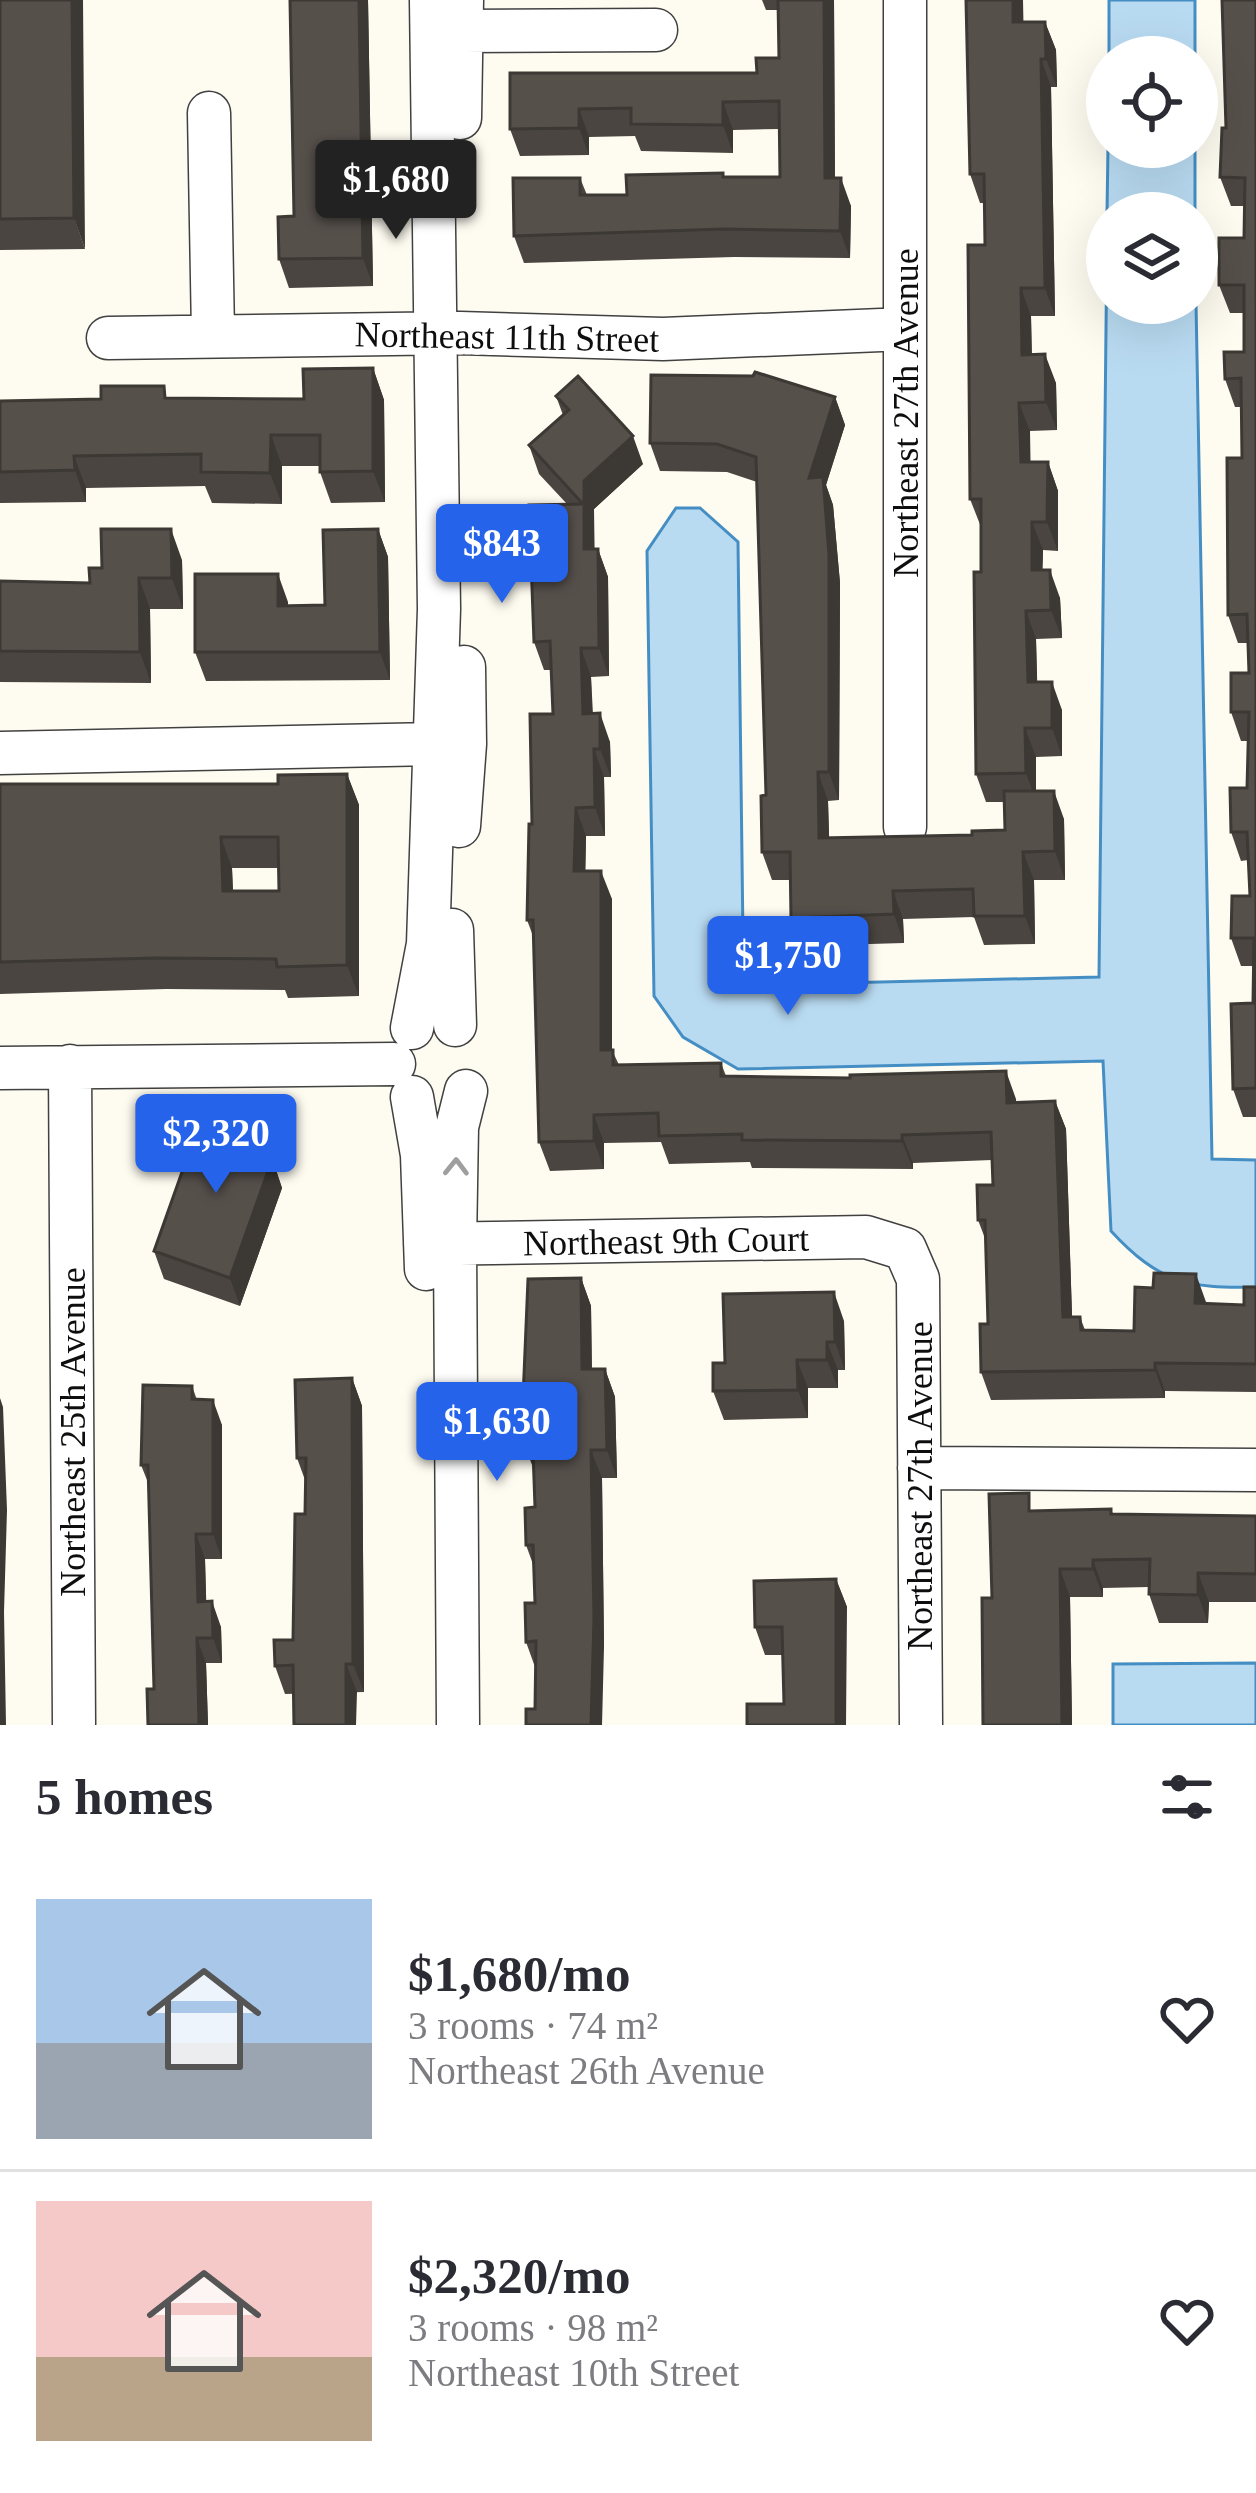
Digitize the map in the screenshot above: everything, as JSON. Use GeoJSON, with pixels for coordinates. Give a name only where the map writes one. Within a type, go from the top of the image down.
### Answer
{"type":"FeatureCollection","features":[{"type":"Feature","properties":{"kind":"street"},"geometry":{"type":"LineString","coordinates":[[431,0],[448,334]]}},
{"type":"Feature","properties":{"kind":"street","name":"Northeast 27th Avenue"},"geometry":{"type":"LineString","coordinates":[[905,0],[905,827]]}},
{"type":"Feature","properties":{"kind":"street"},"geometry":{"type":"LineString","coordinates":[[430,1725],[432,1421],[440,1244],[457,1127],[478,1063],[475,1048],[455,1025],[450,744],[439,609],[462,16],[656,31]]}},
{"type":"Feature","properties":{"kind":"street"},"geometry":{"type":"LineString","coordinates":[[209,113],[213,334]]}},
{"type":"Feature","properties":{"kind":"street","name":"Northeast 11th Street"},"geometry":{"type":"LineString","coordinates":[[108,338],[448,334],[663,339],[905,329]]}},
{"type":"Feature","properties":{"kind":"street"},"geometry":{"type":"LineString","coordinates":[[0,753],[450,744]]}},
{"type":"Feature","properties":{"kind":"street"},"geometry":{"type":"LineString","coordinates":[[450,744],[428,944],[406,1063],[440,1244],[458,1725]]}},
{"type":"Feature","properties":{"kind":"street"},"geometry":{"type":"LineString","coordinates":[[406,1063],[428,1021],[455,1025]]}},
{"type":"Feature","properties":{"kind":"street"},"geometry":{"type":"LineString","coordinates":[[0,1068],[406,1063]]}},
{"type":"Feature","properties":{"kind":"street"},"geometry":{"type":"LineString","coordinates":[[406,1063],[438,1103],[466,1091]]}},
{"type":"Feature","properties":{"kind":"street","name":"Northeast 25th Avenue"},"geometry":{"type":"LineString","coordinates":[[70,1066],[74,1725]]}},
{"type":"Feature","properties":{"kind":"street","name":"Northeast 9th Court"},"geometry":{"type":"LineString","coordinates":[[440,1244],[866,1237],[905,1249]]}},
{"type":"Feature","properties":{"kind":"street","name":"Northeast 27th Avenue"},"geometry":{"type":"LineString","coordinates":[[905,1249],[918,1279],[921,1725]]}},
{"type":"Feature","properties":{"kind":"street"},"geometry":{"type":"LineString","coordinates":[[919,1468],[1256,1470]]}},
{"type":"Feature","properties":{"kind":"water"},"geometry":{"type":"Polygon","coordinates":[[[1109,0],[1195,0],[1195,36],[1109,36],[1109,0]]]}},
{"type":"Feature","properties":{"kind":"water"},"geometry":{"type":"Polygon","coordinates":[[[1108,168],[1195,168],[1195,192],[1107,192],[1108,168]]]}},
{"type":"Feature","properties":{"kind":"water"},"geometry":{"type":"Polygon","coordinates":[[[1106,324],[1196,324],[1212,1159],[1256,1160],[1256,1287],[1176,1279],[1144,1262],[1111,1231],[1103,1061],[738,1069],[683,1037],[654,996],[647,551],[676,508],[700,508],[738,542],[743,937],[796,984],[1099,977],[1106,324]]]}},
{"type":"Feature","properties":{"kind":"water"},"geometry":{"type":"Polygon","coordinates":[[[1256,1663],[1256,1725],[1113,1725],[1113,1664],[1256,1663]]]}},
{"type":"Feature","properties":{"kind":"building"},"geometry":{"type":"Polygon","coordinates":[[[0,0],[72,0],[74,218],[0,219],[0,0]]]}},
{"type":"Feature","properties":{"kind":"building"},"geometry":{"type":"Polygon","coordinates":[[[290,0],[359,0],[363,258],[279,259],[278,217],[294,216],[290,0]]]}},
{"type":"Feature","properties":{"kind":"building"},"geometry":{"type":"Polygon","coordinates":[[[778,0],[824,0],[825,178],[841,178],[840,231],[724,229],[514,236],[513,178],[580,178],[580,195],[627,195],[626,175],[780,177],[779,101],[723,102],[723,125],[631,124],[631,108],[579,109],[579,128],[510,129],[510,73],[757,73],[756,58],[779,58],[778,0]]]}},
{"type":"Feature","properties":{"kind":"building"},"geometry":{"type":"Polygon","coordinates":[[[966,0],[1013,0],[1013,22],[1045,22],[1046,59],[1041,59],[1045,288],[1021,288],[1022,355],[1045,354],[1046,402],[1019,403],[1021,462],[1048,462],[1047,522],[1032,522],[1032,570],[1050,570],[1051,610],[1026,611],[1028,682],[1052,682],[1052,728],[1025,728],[1026,773],[976,774],[974,572],[981,572],[981,499],[970,499],[968,245],[985,245],[984,174],[970,174],[966,0]]]}},
{"type":"Feature","properties":{"kind":"building"},"geometry":{"type":"Polygon","coordinates":[[[1222,0],[1256,0],[1256,1088],[1233,1089],[1231,1004],[1253,1003],[1254,938],[1231,938],[1232,896],[1250,896],[1247,832],[1231,832],[1230,788],[1247,788],[1249,712],[1231,712],[1231,673],[1249,673],[1247,614],[1228,615],[1227,458],[1242,458],[1241,378],[1225,379],[1224,352],[1244,352],[1244,285],[1219,285],[1219,238],[1244,238],[1245,178],[1220,177],[1222,128],[1226,128],[1222,0]]]}},
{"type":"Feature","properties":{"kind":"building"},"geometry":{"type":"Polygon","coordinates":[[[373,368],[373,471],[320,472],[320,435],[271,435],[270,473],[201,472],[201,454],[74,456],[75,470],[0,472],[0,401],[101,399],[101,386],[164,386],[165,398],[304,399],[303,369],[373,368]]]}},
{"type":"Feature","properties":{"kind":"building"},"geometry":{"type":"Polygon","coordinates":[[[755,372],[835,397],[809,478],[823,477],[829,555],[829,772],[818,772],[819,838],[1005,830],[1004,791],[1054,791],[1055,851],[1023,852],[1025,916],[974,916],[973,889],[893,891],[894,914],[791,918],[790,852],[762,852],[761,796],[766,795],[756,457],[717,444],[650,443],[651,375],[753,376],[755,372]]]}},
{"type":"Feature","properties":{"kind":"building"},"geometry":{"type":"Polygon","coordinates":[[[578,376],[633,436],[584,481],[584,549],[598,549],[599,648],[581,648],[583,714],[600,713],[600,749],[594,749],[595,807],[576,808],[574,871],[601,871],[601,1050],[613,1050],[613,1065],[721,1063],[721,1076],[850,1078],[1006,1071],[1007,1103],[1055,1101],[1063,1317],[1080,1317],[1081,1330],[1134,1331],[1135,1287],[1153,1288],[1154,1273],[1196,1274],[1195,1303],[1244,1305],[1244,1287],[1256,1287],[1256,1364],[1155,1363],[1155,1370],[981,1372],[980,1324],[988,1324],[985,1220],[978,1220],[977,1185],[993,1185],[991,1132],[902,1135],[902,1141],[742,1140],[742,1134],[659,1136],[658,1113],[594,1115],[594,1141],[539,1142],[533,920],[527,920],[532,824],[530,714],[553,714],[550,641],[534,642],[529,505],[583,504],[529,445],[569,410],[556,396],[578,376]]]}},
{"type":"Feature","properties":{"kind":"building"},"geometry":{"type":"Polygon","coordinates":[[[101,529],[171,529],[172,578],[139,578],[140,652],[0,651],[0,581],[90,583],[89,568],[102,568],[101,529]]]}},
{"type":"Feature","properties":{"kind":"building"},"geometry":{"type":"Polygon","coordinates":[[[378,529],[380,652],[195,652],[195,574],[278,574],[278,606],[325,605],[323,530],[378,529]]]}},
{"type":"Feature","properties":{"kind":"building"},"geometry":{"type":"Polygon","coordinates":[[[347,774],[347,965],[277,967],[276,959],[0,962],[0,784],[278,784],[278,775],[347,774]],[[221,837],[223,891],[279,891],[278,837],[221,837]]]}},
{"type":"Feature","properties":{"kind":"building"},"geometry":{"type":"Polygon","coordinates":[[[220,1110],[265,1126],[255,1154],[272,1160],[230,1278],[154,1251],[198,1127],[212,1132],[220,1110]]]}},
{"type":"Feature","properties":{"kind":"building"},"geometry":{"type":"Polygon","coordinates":[[[581,1278],[582,1369],[605,1369],[607,1450],[591,1450],[591,1725],[526,1725],[526,1709],[535,1709],[536,1641],[526,1642],[525,1603],[535,1603],[533,1545],[526,1545],[525,1508],[535,1507],[533,1451],[527,1452],[523,1399],[528,1279],[581,1278]]]}},
{"type":"Feature","properties":{"kind":"building"},"geometry":{"type":"Polygon","coordinates":[[[834,1292],[835,1342],[827,1342],[827,1360],[797,1360],[798,1390],[713,1391],[713,1363],[725,1363],[723,1294],[834,1292]]]}},
{"type":"Feature","properties":{"kind":"building"},"geometry":{"type":"Polygon","coordinates":[[[352,1378],[353,1664],[346,1664],[346,1725],[294,1725],[293,1665],[275,1666],[274,1640],[293,1640],[295,1514],[305,1514],[306,1458],[297,1458],[295,1380],[352,1378]]]}},
{"type":"Feature","properties":{"kind":"building"},"geometry":{"type":"Polygon","coordinates":[[[143,1385],[192,1386],[192,1399],[213,1400],[213,1534],[196,1534],[198,1602],[212,1601],[213,1638],[197,1638],[199,1725],[148,1725],[147,1689],[154,1689],[148,1465],[141,1465],[143,1385]]]}},
{"type":"Feature","properties":{"kind":"building"},"geometry":{"type":"Polygon","coordinates":[[[1029,1493],[1029,1511],[1111,1509],[1111,1514],[1256,1516],[1256,1574],[1198,1573],[1198,1595],[1149,1594],[1150,1559],[1093,1560],[1093,1569],[1060,1569],[1062,1725],[983,1725],[982,1598],[992,1598],[989,1494],[1029,1493]]]}},
{"type":"Feature","properties":{"kind":"building"},"geometry":{"type":"Polygon","coordinates":[[[836,1579],[836,1725],[747,1725],[747,1704],[784,1704],[782,1627],[755,1627],[754,1581],[836,1579]]]}}]}
